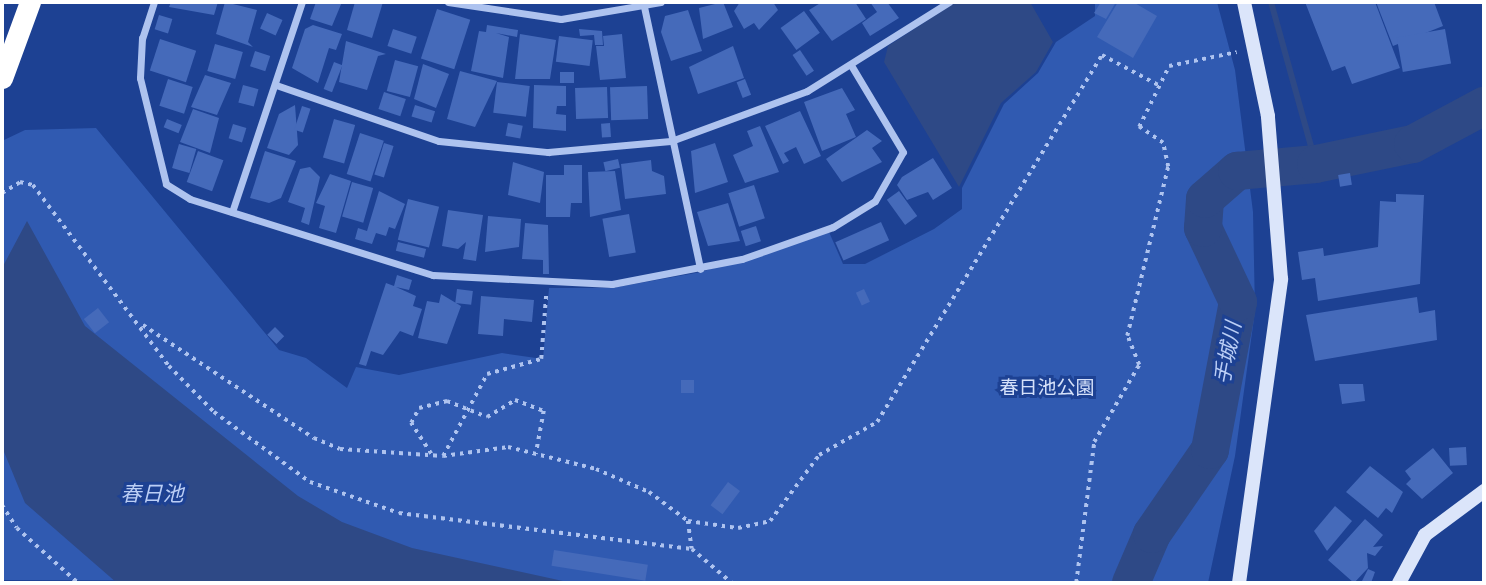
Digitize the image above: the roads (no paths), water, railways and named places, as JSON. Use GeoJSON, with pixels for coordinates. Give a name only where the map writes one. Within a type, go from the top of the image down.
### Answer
{"type":"FeatureCollection","features":[{"type":"Feature","properties":{"kind":"highway"},"geometry":{"type":"LineString","coordinates":[[2,78],[30,2]]}},
{"type":"Feature","properties":{"kind":"street"},"geometry":{"type":"LineString","coordinates":[[154,2],[142,38],[140,78],[166,184],[232,212],[432,275],[547,285],[612,284],[700,269],[790,245],[875,201],[903,152],[851,65]]}},
{"type":"Feature","properties":{"kind":"street"},"geometry":{"type":"LineString","coordinates":[[232,212],[302,2]]}},
{"type":"Feature","properties":{"kind":"street"},"geometry":{"type":"LineString","coordinates":[[448,2],[561,19],[661,2]]}},
{"type":"Feature","properties":{"kind":"street"},"geometry":{"type":"LineString","coordinates":[[275,85],[439,141],[548,152],[671,141],[728,125],[851,65],[948,2]]}},
{"type":"Feature","properties":{"kind":"street"},"geometry":{"type":"LineString","coordinates":[[1239,583],[1281,279],[1269,131],[1256,48],[1244,2]]}},
{"type":"Feature","properties":{"kind":"street"},"geometry":{"type":"LineString","coordinates":[[643,5],[700,269]]}},
{"type":"Feature","properties":{"kind":"street"},"geometry":{"type":"LineString","coordinates":[[1399,583],[1425,535],[1484,491]]}},
{"type":"Feature","properties":{"kind":"water"},"geometry":{"type":"Polygon","coordinates":[[[956,2],[1030,2],[1053,42],[1036,72],[1001,103],[959,187],[884,62],[888,46],[956,2]]]}},
{"type":"Feature","properties":{"kind":"water","name":"春日池"},"geometry":{"type":"Polygon","coordinates":[[[27,221],[85,326],[298,496],[342,522],[412,548],[572,583],[117,583],[25,503],[2,447],[2,268],[27,221]]]}},
{"type":"Feature","properties":{"kind":"waterway"},"geometry":{"type":"LineString","coordinates":[[1271,2],[1316,164]]}},
{"type":"Feature","properties":{"kind":"waterway","name":"手城川"},"geometry":{"type":"LineString","coordinates":[[1131,583],[1152,534],[1210,450],[1238,302],[1203,228],[1205,199],[1237,171],[1316,164],[1413,144],[1484,106]]}},
{"type":"Feature","properties":{"kind":"park label","name":"春日池公園"},"geometry":{"type":"Point","coordinates":[1047,388]}}]}
